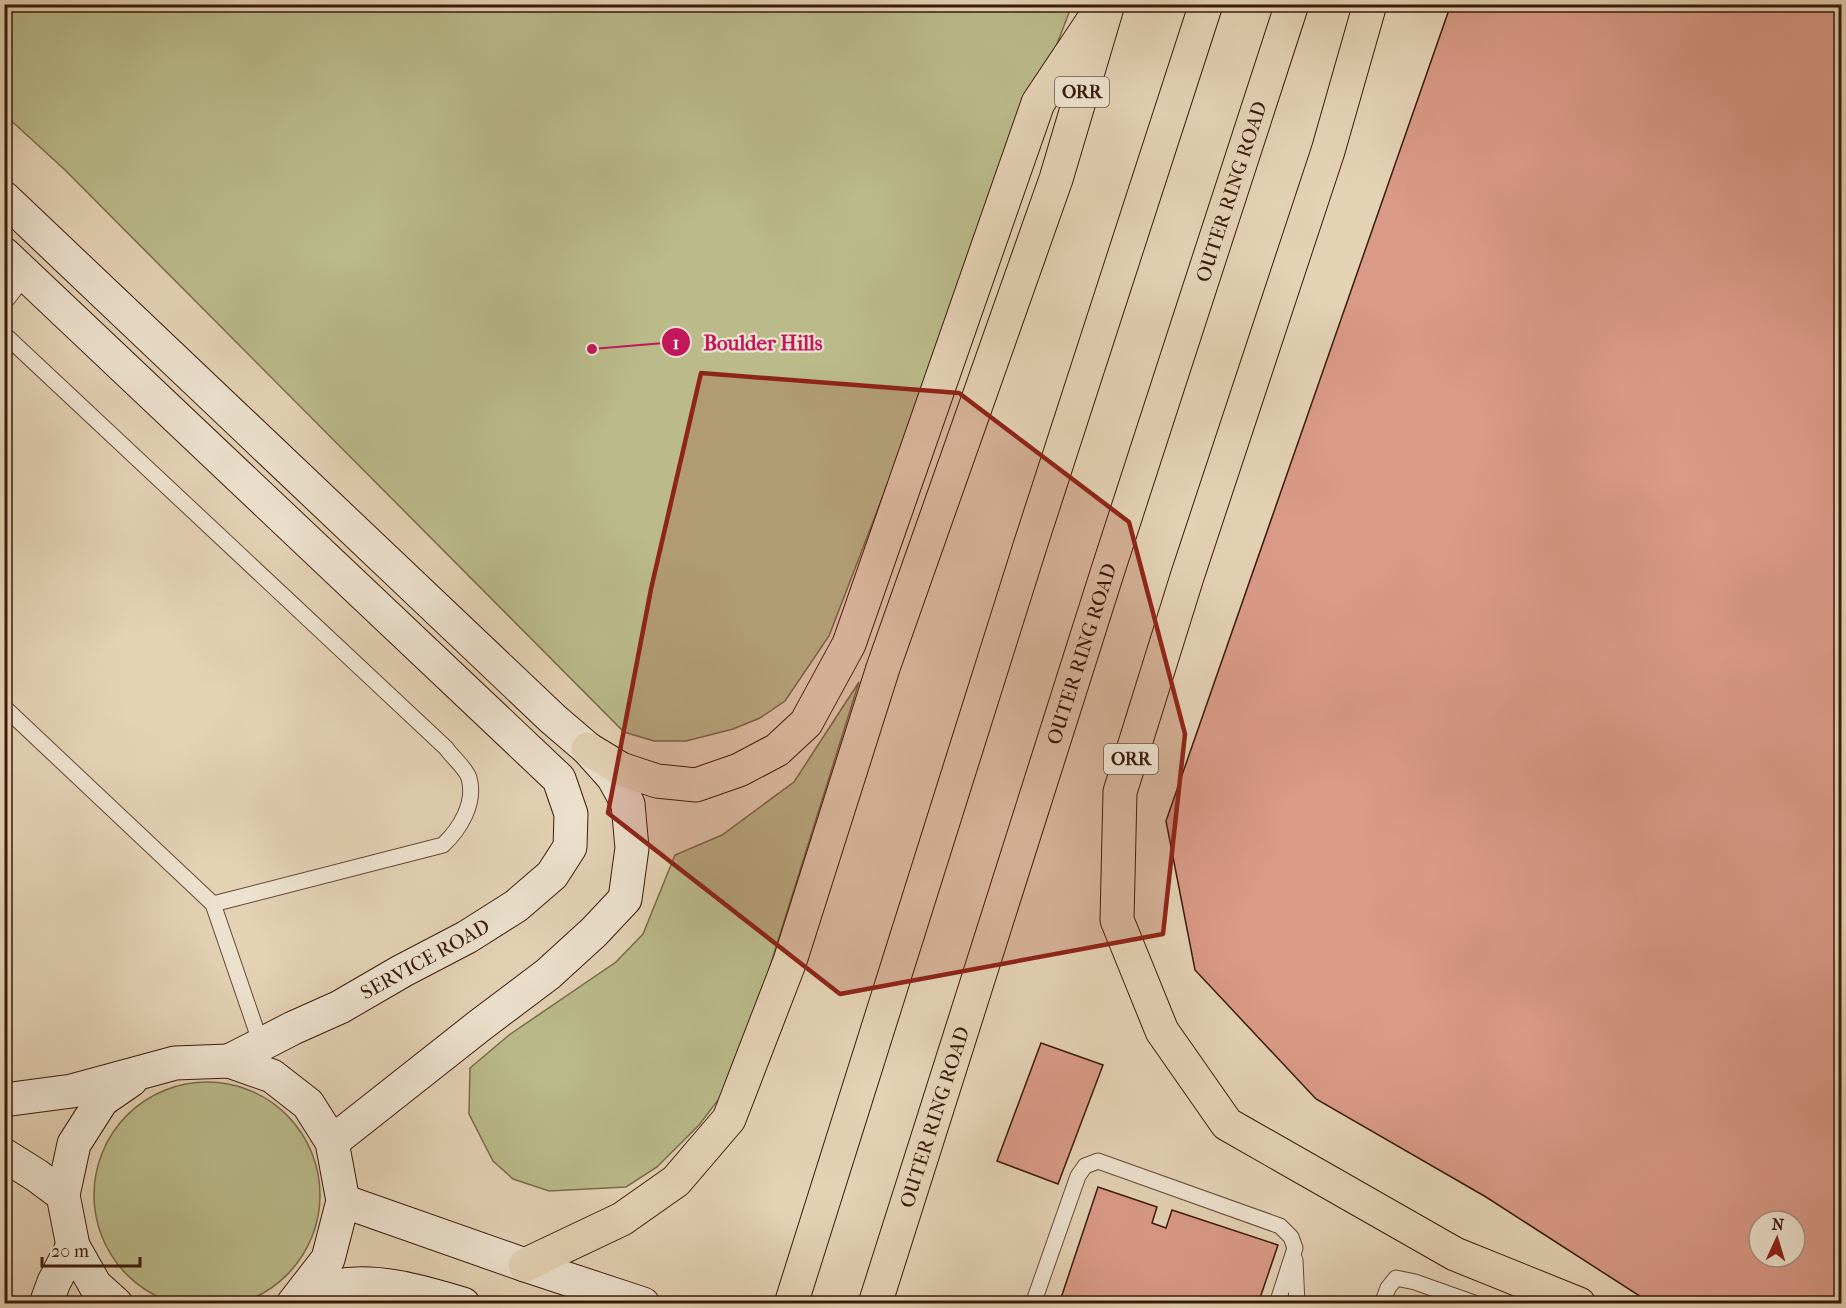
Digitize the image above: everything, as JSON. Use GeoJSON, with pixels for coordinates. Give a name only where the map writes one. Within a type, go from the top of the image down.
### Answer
{"type":"FeatureCollection","features":[{"type":"Feature","properties":{"kind":"highway","name":"ORR"},"geometry":{"type":"LineString","coordinates":[[588,749],[621,769],[657,782],[696,785],[739,770],[777,750],[806,723],[849,644],[1038,103],[1103,4]]}},
{"type":"Feature","properties":{"kind":"highway","name":"ORR"},"geometry":{"type":"LineString","coordinates":[[525,1265],[622,1219],[676,1181],[729,1119],[790,961],[883,668],[1056,179],[1108,4]]}},
{"type":"Feature","properties":{"kind":"highway"},"geometry":{"type":"LineString","coordinates":[[791,1304],[1027,557],[1206,4]]}},
{"type":"Feature","properties":{"kind":"highway","name":"OUTER RING ROAD"},"geometry":{"type":"LineString","coordinates":[[875,1304],[1108,570],[1292,4]]}},
{"type":"Feature","properties":{"kind":"highway","name":"ORR"},"geometry":{"type":"LineString","coordinates":[[1370,4],[1328,151],[1187,577],[1120,792],[1117,920],[1162,1031],[1227,1124],[1455,1254],[1579,1304]]}},
{"type":"Feature","properties":{"kind":"main road"},"geometry":{"type":"LineString","coordinates":[[4,198],[553,719],[588,749],[613,777],[628,804],[632,848],[625,899],[594,932],[548,974],[332,1142]]}},
{"type":"Feature","properties":{"kind":"main road","name":"SERVICE ROAD"},"geometry":{"type":"LineString","coordinates":[[16,264],[560,779],[571,814],[570,847],[552,875],[516,906],[340,1007],[293,1028],[230,1061]]}},
{"type":"Feature","properties":{"kind":"main road"},"geometry":{"type":"LineString","coordinates":[[4,1100],[72,1091],[175,1063],[230,1061],[272,1076],[308,1104],[332,1142],[343,1201],[328,1259],[294,1304]]}},
{"type":"Feature","properties":{"kind":"main road"},"geometry":{"type":"LineString","coordinates":[[116,1304],[95,1285],[73,1246],[63,1195],[74,1144],[102,1101],[145,1070]]}},
{"type":"Feature","properties":{"kind":"main road"},"geometry":{"type":"LineString","coordinates":[[4,1155],[63,1195]]}},
{"type":"Feature","properties":{"kind":"main road"},"geometry":{"type":"LineString","coordinates":[[343,1201],[643,1304]]}},
{"type":"Feature","properties":{"kind":"main road"},"geometry":{"type":"LineString","coordinates":[[46,1304],[54,1282],[73,1246]]}},
{"type":"Feature","properties":{"kind":"main road"},"geometry":{"type":"LineString","coordinates":[[294,1304],[333,1286],[368,1284],[411,1289],[463,1304]]}},
{"type":"Feature","properties":{"kind":"lane"},"geometry":{"type":"LineString","coordinates":[[4,303],[16,264]]}},
{"type":"Feature","properties":{"kind":"lane"},"geometry":{"type":"LineString","coordinates":[[4,334],[446,748],[469,777],[470,797],[466,812],[455,834],[442,845],[213,904]]}},
{"type":"Feature","properties":{"kind":"lane"},"geometry":{"type":"LineString","coordinates":[[4,707],[213,904],[261,1044]]}},
{"type":"Feature","properties":{"kind":"lane"},"geometry":{"type":"LineString","coordinates":[[1033,1304],[1078,1176],[1085,1166],[1098,1161],[1280,1226],[1291,1237],[1295,1248],[1297,1304]]}},
{"type":"Feature","properties":{"kind":"lane"},"geometry":{"type":"LineString","coordinates":[[1277,1304],[1295,1248]]}},
{"type":"Feature","properties":{"kind":"lane"},"geometry":{"type":"LineString","coordinates":[[1382,1304],[1388,1288],[1396,1278],[1476,1304]]}},
{"type":"Feature","properties":{"kind":"highlighted area"},"geometry":{"type":"Polygon","coordinates":[[[701,373],[959,393],[1129,522],[1185,734],[1163,934],[840,994],[608,813],[651,589],[701,373]]]}},
{"type":"Feature","properties":{"kind":"green space"},"geometry":{"type":"Polygon","coordinates":[[[4,5],[1072,5],[829,636],[785,701],[760,718],[733,729],[686,741],[654,741],[624,732],[65,170],[5,115],[4,5]]]}},
{"type":"Feature","properties":{"kind":"green space"},"geometry":{"type":"Polygon","coordinates":[[[859,682],[735,1078],[699,1125],[657,1167],[626,1187],[549,1191],[513,1179],[493,1161],[469,1114],[470,1068],[509,1035],[616,962],[643,934],[675,855],[722,835],[794,782],[859,682]]]}},
{"type":"Feature","properties":{"kind":"green space"},"geometry":{"type":"Polygon","coordinates":[[[196,1082],[218,1082],[240,1086],[260,1095],[279,1107],[295,1123],[316,1162],[320,1195],[316,1228],[312,1238],[295,1267],[279,1283],[240,1304],[218,1308],[196,1308],[174,1304],[154,1295],[135,1283],[119,1267],[98,1228],[94,1206],[94,1184],[98,1162],[107,1142],[119,1123],[135,1107],[174,1086],[196,1082]]]}},
{"type":"Feature","properties":{"kind":"building"},"geometry":{"type":"Polygon","coordinates":[[[1451,4],[1842,4],[1842,1291],[1837,1304],[1652,1304],[1486,1197],[1316,1099],[1195,970],[1166,821],[1451,4]]]}},
{"type":"Feature","properties":{"kind":"building"},"geometry":{"type":"Polygon","coordinates":[[[1041,1043],[1103,1065],[1058,1184],[997,1161],[1041,1043]]]}},
{"type":"Feature","properties":{"kind":"building"},"geometry":{"type":"Polygon","coordinates":[[[1098,1187],[1157,1207],[1152,1223],[1166,1228],[1172,1210],[1278,1245],[1258,1304],[1059,1304],[1098,1187]]]}},
{"type":"Feature","properties":{"kind":"building"},"geometry":{"type":"Polygon","coordinates":[[[1392,1297],[1414,1304],[1390,1304],[1392,1297]]]}},
{"type":"Feature","properties":{"kind":"place","name":"Boulder Hills"},"geometry":{"type":"Point","coordinates":[592,349]}}]}
